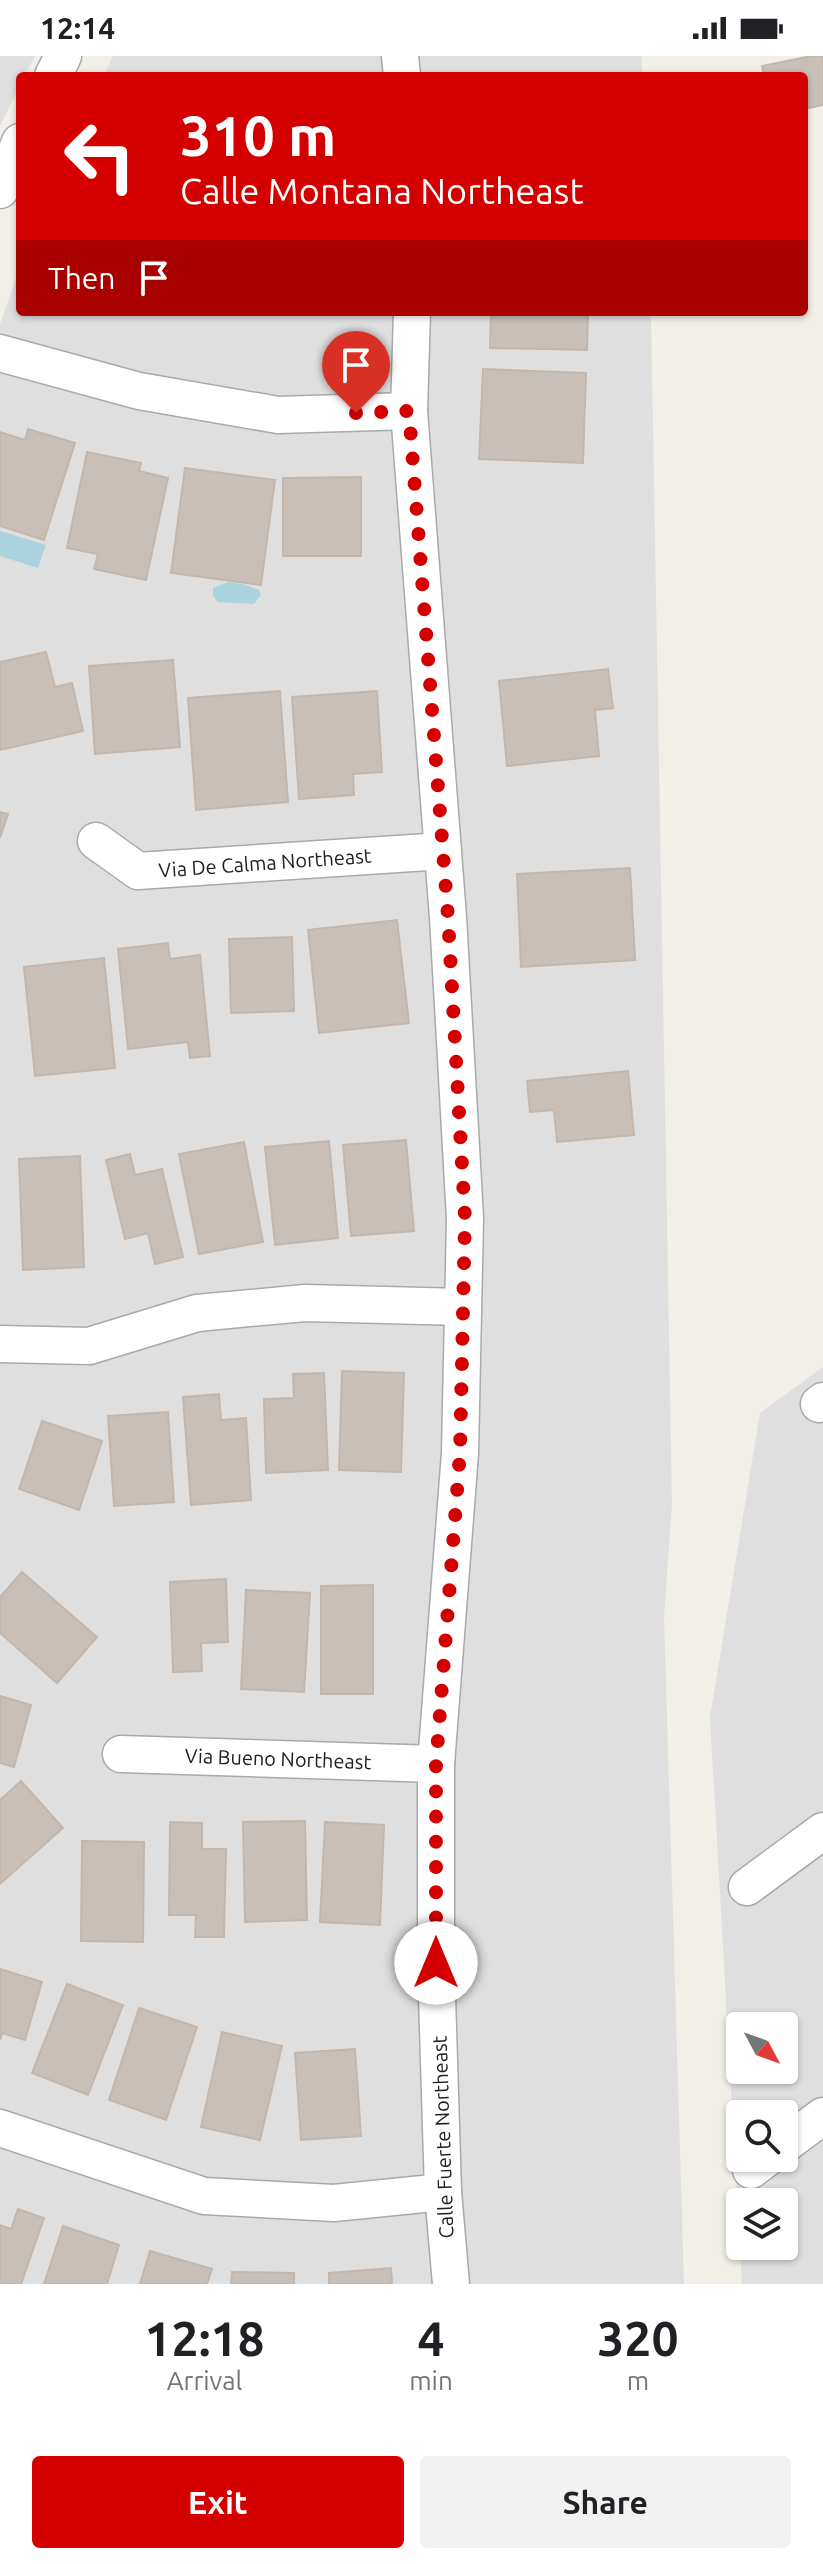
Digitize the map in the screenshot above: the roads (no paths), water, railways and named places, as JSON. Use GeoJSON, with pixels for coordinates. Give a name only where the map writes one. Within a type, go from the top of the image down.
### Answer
{"type":"FeatureCollection","features":[{"type":"Feature","properties":{"kind":"street"},"geometry":{"type":"LineString","coordinates":[[0,190],[16,152]]}},
{"type":"Feature","properties":{"kind":"street","name":"Calle Fuerte Northeast"},"geometry":{"type":"LineString","coordinates":[[412,316],[409,411],[443,851],[465,1218],[460,1453],[436,1764],[436,1963],[443,2192],[451,2284]]}},
{"type":"Feature","properties":{"kind":"street"},"geometry":{"type":"LineString","coordinates":[[0,353],[139,391],[278,415],[409,411]]}},
{"type":"Feature","properties":{"kind":"street","name":"Via De Calma Northeast"},"geometry":{"type":"LineString","coordinates":[[96,841],[138,871],[443,851]]}},
{"type":"Feature","properties":{"kind":"street"},"geometry":{"type":"LineString","coordinates":[[0,1344],[89,1346],[197,1313],[305,1303],[463,1307]]}},
{"type":"Feature","properties":{"kind":"street","name":"Via Bueno Northeast"},"geometry":{"type":"LineString","coordinates":[[121,1754],[436,1764]]}},
{"type":"Feature","properties":{"kind":"street"},"geometry":{"type":"LineString","coordinates":[[747,1887],[823,1831]]}},
{"type":"Feature","properties":{"kind":"street"},"geometry":{"type":"LineString","coordinates":[[798,2135],[823,2116]]}},
{"type":"Feature","properties":{"kind":"street"},"geometry":{"type":"LineString","coordinates":[[0,2128],[204,2196],[334,2203],[443,2192]]}},
{"type":"Feature","properties":{"kind":"water"},"geometry":{"type":"Polygon","coordinates":[[[0,531],[46,545],[38,568],[0,556],[0,531]]]}},
{"type":"Feature","properties":{"kind":"water"},"geometry":{"type":"Polygon","coordinates":[[[228,582],[259,590],[261,595],[254,604],[218,602],[213,596],[213,588],[228,582]]]}}]}
